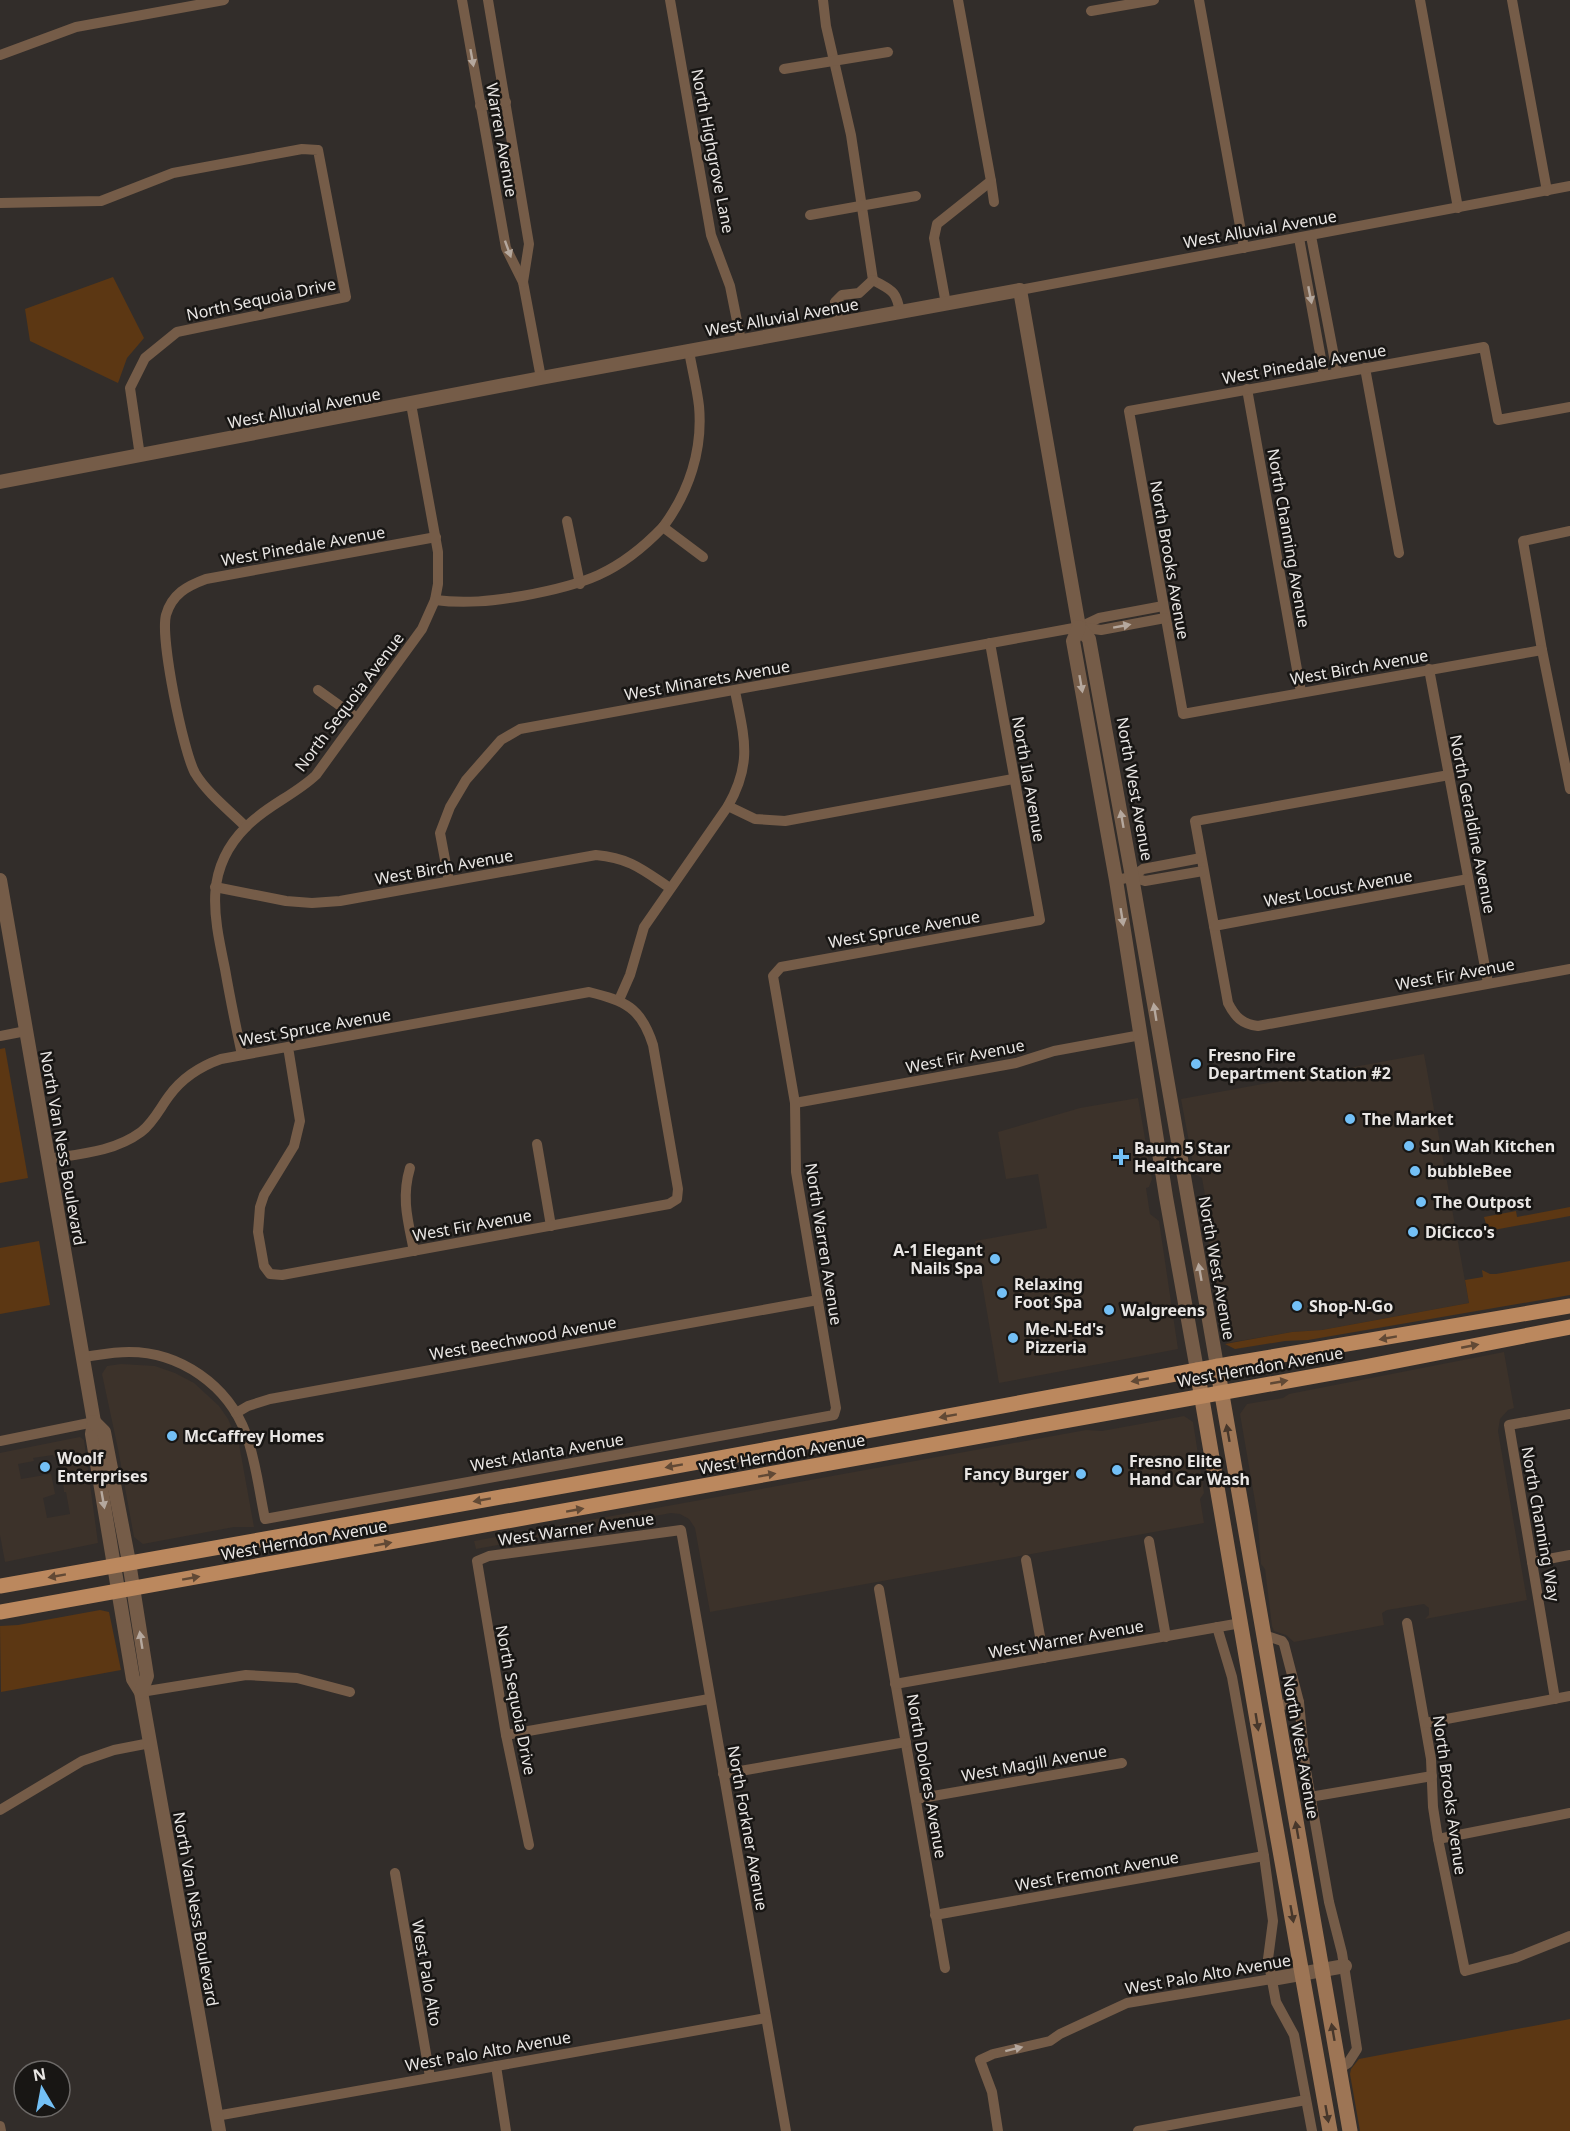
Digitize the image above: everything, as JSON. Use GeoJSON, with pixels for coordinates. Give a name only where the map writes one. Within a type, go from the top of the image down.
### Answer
{"type":"FeatureCollection","features":[{"type":"Feature","properties":{"kind":"main road","name":"West Herndon Avenue"},"geometry":{"type":"LineString","coordinates":[[0,1586],[664,1468],[1217,1366],[1570,1306]]}},
{"type":"Feature","properties":{"kind":"main road","name":"West Herndon Avenue"},"geometry":{"type":"LineString","coordinates":[[0,1612],[1365,1367],[1570,1327]]}},
{"type":"Feature","properties":{"kind":"main road","name":"North West Avenue"},"geometry":{"type":"LineString","coordinates":[[1217,1366],[1350,2131]]}},
{"type":"Feature","properties":{"kind":"main road","name":"North West Avenue"},"geometry":{"type":"LineString","coordinates":[[1197,1370],[1330,2131]]}},
{"type":"Feature","properties":{"kind":"main road"},"geometry":{"type":"LineString","coordinates":[[1220,1503],[1226,1505],[1229,1511],[1235,1527],[1241,1560],[1253,1577]]}},
{"type":"Feature","properties":{"kind":"main road"},"geometry":{"type":"LineString","coordinates":[[1229,1556],[1243,1579],[1250,1609],[1259,1614]]}},
{"type":"Feature","properties":{"kind":"main road"},"geometry":{"type":"LineString","coordinates":[[1241,1623],[1246,1623],[1253,1630],[1264,1691],[1276,1706]]}},
{"type":"Feature","properties":{"kind":"street"},"geometry":{"type":"LineString","coordinates":[[0,55],[76,27],[224,0]]}},
{"type":"Feature","properties":{"kind":"street","name":"Warren Avenue"},"geometry":{"type":"LineString","coordinates":[[462,0],[506,248],[523,282],[541,378]]}},
{"type":"Feature","properties":{"kind":"street","name":"Warren Avenue"},"geometry":{"type":"LineString","coordinates":[[488,0],[530,244],[523,282]]}},
{"type":"Feature","properties":{"kind":"street","name":"North Highgrove Lane"},"geometry":{"type":"LineString","coordinates":[[670,0],[711,236],[730,286],[741,341]]}},
{"type":"Feature","properties":{"kind":"street"},"geometry":{"type":"LineString","coordinates":[[823,0],[826,26],[850,135],[873,280],[897,297],[900,312]]}},
{"type":"Feature","properties":{"kind":"street"},"geometry":{"type":"LineString","coordinates":[[958,0],[994,202]]}},
{"type":"Feature","properties":{"kind":"street"},"geometry":{"type":"LineString","coordinates":[[1091,11],[1154,0]]}},
{"type":"Feature","properties":{"kind":"street"},"geometry":{"type":"LineString","coordinates":[[1199,0],[1244,248]]}},
{"type":"Feature","properties":{"kind":"street"},"geometry":{"type":"LineString","coordinates":[[1420,0],[1458,208]]}},
{"type":"Feature","properties":{"kind":"street"},"geometry":{"type":"LineString","coordinates":[[1512,0],[1547,191]]}},
{"type":"Feature","properties":{"kind":"street"},"geometry":{"type":"LineString","coordinates":[[784,69],[888,51]]}},
{"type":"Feature","properties":{"kind":"street"},"geometry":{"type":"LineString","coordinates":[[480,106],[506,102]]}},
{"type":"Feature","properties":{"kind":"street","name":"North Sequoia Drive"},"geometry":{"type":"LineString","coordinates":[[0,203],[100,201],[173,173],[302,149],[318,150],[346,297],[177,332],[145,358],[130,388],[140,456]]}},
{"type":"Feature","properties":{"kind":"street"},"geometry":{"type":"LineString","coordinates":[[946,304],[934,238],[937,224],[991,181]]}},
{"type":"Feature","properties":{"kind":"street","name":"West Alluvial Avenue"},"geometry":{"type":"LineString","coordinates":[[0,482],[541,378],[1570,186]]}},
{"type":"Feature","properties":{"kind":"street"},"geometry":{"type":"LineString","coordinates":[[810,214],[916,196]]}},
{"type":"Feature","properties":{"kind":"street"},"geometry":{"type":"LineString","coordinates":[[1311,236],[1336,372]]}},
{"type":"Feature","properties":{"kind":"street"},"geometry":{"type":"LineString","coordinates":[[1299,238],[1324,375]]}},
{"type":"Feature","properties":{"kind":"street"},"geometry":{"type":"LineString","coordinates":[[839,323],[835,302],[842,296],[859,293],[873,280]]}},
{"type":"Feature","properties":{"kind":"street","name":"North West Avenue"},"geometry":{"type":"LineString","coordinates":[[1020,290],[1079,627],[1089,639],[1217,1366]]}},
{"type":"Feature","properties":{"kind":"street","name":"West Pinedale Avenue"},"geometry":{"type":"LineString","coordinates":[[1129,411],[1484,347],[1498,420],[1570,407]]}},
{"type":"Feature","properties":{"kind":"street"},"geometry":{"type":"LineString","coordinates":[[435,600],[470,603],[492,601],[580,584],[623,563],[663,527],[676,509],[688,485],[699,436],[699,405],[689,351]]}},
{"type":"Feature","properties":{"kind":"street"},"geometry":{"type":"LineString","coordinates":[[1365,368],[1399,553]]}},
{"type":"Feature","properties":{"kind":"street","name":"North Channing Avenue"},"geometry":{"type":"LineString","coordinates":[[1247,389],[1301,692]]}},
{"type":"Feature","properties":{"kind":"street","name":"North Sequoia Avenue"},"geometry":{"type":"LineString","coordinates":[[242,1055],[214,918],[215,887],[226,852],[259,815],[302,788],[316,775],[422,629],[435,600],[439,568],[436,537],[411,404]]}},
{"type":"Feature","properties":{"kind":"street","name":"North Brooks Avenue"},"geometry":{"type":"LineString","coordinates":[[1129,411],[1182,714]]}},
{"type":"Feature","properties":{"kind":"street"},"geometry":{"type":"LineString","coordinates":[[567,521],[580,584]]}},
{"type":"Feature","properties":{"kind":"street"},"geometry":{"type":"LineString","coordinates":[[663,527],[703,556]]}},
{"type":"Feature","properties":{"kind":"street"},"geometry":{"type":"LineString","coordinates":[[1570,531],[1523,541],[1570,789]]}},
{"type":"Feature","properties":{"kind":"street","name":"West Pinedale Avenue"},"geometry":{"type":"LineString","coordinates":[[246,827],[196,775],[185,748],[165,639],[166,613],[178,593],[206,579],[436,537]]}},
{"type":"Feature","properties":{"kind":"street","name":"West Minarets Avenue"},"geometry":{"type":"LineString","coordinates":[[448,881],[440,833],[450,807],[466,780],[501,740],[520,729],[1079,627],[1099,618],[1163,606]]}},
{"type":"Feature","properties":{"kind":"street","name":"West Minarets Avenue"},"geometry":{"type":"LineString","coordinates":[[1079,627],[1101,630],[1165,618]]}},
{"type":"Feature","properties":{"kind":"street","name":"North West Avenue"},"geometry":{"type":"LineString","coordinates":[[1079,627],[1073,641],[1116,880],[1170,1218],[1197,1370]]}},
{"type":"Feature","properties":{"kind":"street","name":"North Ila Avenue"},"geometry":{"type":"LineString","coordinates":[[990,643],[1040,920]]}},
{"type":"Feature","properties":{"kind":"street","name":"West Birch Avenue"},"geometry":{"type":"LineString","coordinates":[[1182,714],[1542,650]]}},
{"type":"Feature","properties":{"kind":"street","name":"North Geraldine Avenue"},"geometry":{"type":"LineString","coordinates":[[1429,669],[1488,983]]}},
{"type":"Feature","properties":{"kind":"street"},"geometry":{"type":"LineString","coordinates":[[318,690],[357,718]]}},
{"type":"Feature","properties":{"kind":"street"},"geometry":{"type":"LineString","coordinates":[[619,1000],[630,975],[644,927],[737,790],[744,763],[744,740],[735,691]]}},
{"type":"Feature","properties":{"kind":"street"},"geometry":{"type":"LineString","coordinates":[[1214,926],[1195,821],[1449,775]]}},
{"type":"Feature","properties":{"kind":"street"},"geometry":{"type":"LineString","coordinates":[[728,806],[755,819],[785,821],[1014,779]]}},
{"type":"Feature","properties":{"kind":"street","name":"West Birch Avenue"},"geometry":{"type":"LineString","coordinates":[[215,887],[286,901],[312,903],[340,901],[596,855],[610,856],[634,864],[670,888]]}},
{"type":"Feature","properties":{"kind":"street"},"geometry":{"type":"LineString","coordinates":[[1132,877],[1143,868],[1201,858]]}},
{"type":"Feature","properties":{"kind":"street"},"geometry":{"type":"LineString","coordinates":[[1116,880],[1132,877],[1145,881],[1203,871]]}},
{"type":"Feature","properties":{"kind":"street","name":"West Locust Avenue"},"geometry":{"type":"LineString","coordinates":[[1214,926],[1468,879]]}},
{"type":"Feature","properties":{"kind":"street","name":"North Van Ness Boulevard"},"geometry":{"type":"LineString","coordinates":[[0,880],[45,1128],[48,1159],[94,1422],[92,1434],[122,1564],[133,1679],[141,1692],[219,2131]]}},
{"type":"Feature","properties":{"kind":"street","name":"West Spruce Avenue"},"geometry":{"type":"LineString","coordinates":[[776,971],[781,967],[1040,920]]}},
{"type":"Feature","properties":{"kind":"street","name":"West Fir Avenue"},"geometry":{"type":"LineString","coordinates":[[1214,926],[1228,1004],[1233,1013],[1248,1025],[1258,1026],[1570,969]]}},
{"type":"Feature","properties":{"kind":"street","name":"North Warren Avenue"},"geometry":{"type":"LineString","coordinates":[[776,971],[773,976],[795,1102],[796,1172],[836,1408],[834,1415]]}},
{"type":"Feature","properties":{"kind":"street","name":"West Spruce Avenue"},"geometry":{"type":"LineString","coordinates":[[48,1159],[98,1150],[128,1140],[142,1132],[153,1121],[171,1094],[189,1076],[210,1063],[242,1055],[589,992],[619,1000]]}},
{"type":"Feature","properties":{"kind":"street","name":"West Fir Avenue"},"geometry":{"type":"LineString","coordinates":[[288,1047],[300,1120],[294,1146],[264,1195],[260,1207],[258,1232],[264,1266],[270,1274],[282,1275],[669,1204],[677,1199],[678,1189],[653,1045],[643,1022],[635,1011],[619,1000]]}},
{"type":"Feature","properties":{"kind":"street"},"geometry":{"type":"LineString","coordinates":[[0,1036],[26,1031]]}},
{"type":"Feature","properties":{"kind":"street"},"geometry":{"type":"LineString","coordinates":[[1141,1035],[1149,1038],[1151,1042],[1162,1102],[1172,1110]]}},
{"type":"Feature","properties":{"kind":"street","name":"West Fir Avenue"},"geometry":{"type":"LineString","coordinates":[[795,1102],[1016,1064],[1054,1051],[1141,1035]]}},
{"type":"Feature","properties":{"kind":"street"},"geometry":{"type":"LineString","coordinates":[[537,1144],[551,1226]]}},
{"type":"Feature","properties":{"kind":"street"},"geometry":{"type":"LineString","coordinates":[[410,1168],[405,1185],[404,1201],[414,1251]]}},
{"type":"Feature","properties":{"kind":"street","name":"West Beechwood Avenue"},"geometry":{"type":"LineString","coordinates":[[237,1413],[248,1406],[270,1399],[818,1300]]}},
{"type":"Feature","properties":{"kind":"street"},"geometry":{"type":"LineString","coordinates":[[83,1358],[129,1352],[167,1358],[185,1365],[213,1385],[237,1413]]}},
{"type":"Feature","properties":{"kind":"street","name":"West Atlanta Avenue"},"geometry":{"type":"LineString","coordinates":[[237,1413],[250,1448],[264,1519],[834,1415]]}},
{"type":"Feature","properties":{"kind":"street","name":"North Channing Way"},"geometry":{"type":"LineString","coordinates":[[1555,1699],[1509,1425],[1570,1414]]}},
{"type":"Feature","properties":{"kind":"street"},"geometry":{"type":"LineString","coordinates":[[0,1441],[94,1422]]}},
{"type":"Feature","properties":{"kind":"street","name":"West Warner Avenue"},"geometry":{"type":"LineString","coordinates":[[477,1561],[489,1556],[681,1530]]}},
{"type":"Feature","properties":{"kind":"street","name":"North Forkner Avenue"},"geometry":{"type":"LineString","coordinates":[[681,1530],[786,2131]]}},
{"type":"Feature","properties":{"kind":"street"},"geometry":{"type":"LineString","coordinates":[[1149,1541],[1166,1636]]}},
{"type":"Feature","properties":{"kind":"street"},"geometry":{"type":"LineString","coordinates":[[1532,1562],[1570,1555]]}},
{"type":"Feature","properties":{"kind":"street"},"geometry":{"type":"LineString","coordinates":[[1026,1560],[1044,1658]]}},
{"type":"Feature","properties":{"kind":"street","name":"North Sequoia Drive"},"geometry":{"type":"LineString","coordinates":[[477,1561],[506,1736],[529,1845]]}},
{"type":"Feature","properties":{"kind":"street","name":"North Dolores Avenue"},"geometry":{"type":"LineString","coordinates":[[879,1589],[945,1968]]}},
{"type":"Feature","properties":{"kind":"street","name":"West Warner Avenue"},"geometry":{"type":"LineString","coordinates":[[896,1684],[1241,1623]]}},
{"type":"Feature","properties":{"kind":"street","name":"North Brooks Avenue"},"geometry":{"type":"LineString","coordinates":[[1407,1623],[1425,1723],[1438,1839],[1466,1971],[1515,1958],[1570,1936]]}},
{"type":"Feature","properties":{"kind":"street"},"geometry":{"type":"LineString","coordinates":[[1217,1627],[1232,1677],[1264,1856],[1273,1921],[1268,1959],[1276,2002],[1294,2036],[1312,2131]]}},
{"type":"Feature","properties":{"kind":"street"},"geometry":{"type":"LineString","coordinates":[[1264,1635],[1282,1641],[1284,1644],[1299,1702],[1310,1797],[1329,1902],[1345,1966],[1357,2049],[1348,2063],[1339,2069]]}},
{"type":"Feature","properties":{"kind":"street"},"geometry":{"type":"LineString","coordinates":[[141,1692],[246,1675],[297,1678],[350,1692]]}},
{"type":"Feature","properties":{"kind":"street"},"geometry":{"type":"LineString","coordinates":[[1425,1723],[1570,1696]]}},
{"type":"Feature","properties":{"kind":"street"},"geometry":{"type":"LineString","coordinates":[[506,1736],[709,1699]]}},
{"type":"Feature","properties":{"kind":"street"},"geometry":{"type":"LineString","coordinates":[[1276,1706],[1299,1702]]}},
{"type":"Feature","properties":{"kind":"street"},"geometry":{"type":"LineString","coordinates":[[723,1774],[906,1742]]}},
{"type":"Feature","properties":{"kind":"street"},"geometry":{"type":"LineString","coordinates":[[0,1810],[82,1761],[114,1750],[150,1743]]}},
{"type":"Feature","properties":{"kind":"street","name":"West Magill Avenue"},"geometry":{"type":"LineString","coordinates":[[916,1799],[1122,1763]]}},
{"type":"Feature","properties":{"kind":"street"},"geometry":{"type":"LineString","coordinates":[[1310,1797],[1432,1776]]}},
{"type":"Feature","properties":{"kind":"street"},"geometry":{"type":"LineString","coordinates":[[1438,1839],[1570,1813]]}},
{"type":"Feature","properties":{"kind":"street","name":"West Fremont Avenue"},"geometry":{"type":"LineString","coordinates":[[935,1916],[1264,1856]]}},
{"type":"Feature","properties":{"kind":"street","name":"West Palo Alto"},"geometry":{"type":"LineString","coordinates":[[395,1873],[429,2077]]}},
{"type":"Feature","properties":{"kind":"street","name":"West Palo Alto Avenue"},"geometry":{"type":"LineString","coordinates":[[998,2131],[992,2092],[980,2060],[993,2054],[1050,2041],[1126,2003],[1345,1966]]}},
{"type":"Feature","properties":{"kind":"street","name":"West Palo Alto Avenue"},"geometry":{"type":"LineString","coordinates":[[216,2116],[766,2018]]}},
{"type":"Feature","properties":{"kind":"street"},"geometry":{"type":"LineString","coordinates":[[496,2066],[507,2131]]}},
{"type":"Feature","properties":{"kind":"street"},"geometry":{"type":"LineString","coordinates":[[1138,2131],[1306,2100]]}},
{"type":"Feature","properties":{"kind":"street"},"geometry":{"type":"LineString","coordinates":[[0,2126],[1,2131]]}},
{"type":"Feature","properties":{"kind":"shaded area"},"geometry":{"type":"Polygon","coordinates":[[[113,277],[144,338],[127,358],[118,383],[30,341],[25,309],[113,277]]]}},
{"type":"Feature","properties":{"kind":"shaded area"},"geometry":{"type":"Polygon","coordinates":[[[5,1048],[28,1178],[0,1183],[0,1049],[5,1048]]]}},
{"type":"Feature","properties":{"kind":"shaded area"},"geometry":{"type":"Polygon","coordinates":[[[1424,1054],[1469,1303],[1322,1330],[1292,1332],[1227,1343],[1202,1208],[1206,1201],[1202,1178],[1195,1174],[1181,1099],[1424,1054]]]}},
{"type":"Feature","properties":{"kind":"shaded area"},"geometry":{"type":"Polygon","coordinates":[[[1138,1098],[1152,1179],[1149,1187],[1146,1188],[1150,1214],[1159,1221],[1178,1349],[999,1383],[975,1241],[1047,1228],[1038,1174],[1006,1179],[998,1132],[1080,1108],[1138,1098]]]}},
{"type":"Feature","properties":{"kind":"shaded area"},"geometry":{"type":"Polygon","coordinates":[[[1570,1207],[1570,1216],[1488,1231],[1484,1217],[1516,1211],[1517,1217],[1570,1207]]]}},
{"type":"Feature","properties":{"kind":"shaded area"},"geometry":{"type":"Polygon","coordinates":[[[39,1241],[50,1305],[0,1314],[0,1248],[39,1241]]]}},
{"type":"Feature","properties":{"kind":"shaded area"},"geometry":{"type":"Polygon","coordinates":[[[1570,1261],[1570,1295],[1308,1340],[1285,1341],[1235,1349],[1225,1344],[1292,1332],[1322,1330],[1469,1303],[1465,1280],[1483,1277],[1482,1270],[1496,1274],[1570,1261]]]}},
{"type":"Feature","properties":{"kind":"shaded area"},"geometry":{"type":"Polygon","coordinates":[[[1504,1352],[1514,1408],[1508,1410],[1500,1419],[1498,1431],[1527,1600],[1425,1619],[1429,1615],[1429,1608],[1424,1604],[1387,1610],[1382,1613],[1384,1625],[1294,1642],[1286,1635],[1274,1631],[1265,1569],[1261,1564],[1257,1513],[1240,1414],[1247,1404],[1504,1352]]]}},
{"type":"Feature","properties":{"kind":"shaded area"},"geometry":{"type":"Polygon","coordinates":[[[121,1364],[155,1366],[175,1373],[194,1383],[219,1406],[228,1419],[239,1444],[254,1527],[234,1527],[143,1544],[134,1537],[102,1374],[107,1366],[121,1364]]]}},
{"type":"Feature","properties":{"kind":"shaded area"},"geometry":{"type":"Polygon","coordinates":[[[1184,1416],[1193,1422],[1204,1493],[1200,1499],[1204,1523],[710,1612],[695,1528],[689,1519],[680,1514],[671,1513],[476,1549],[474,1541],[1086,1430],[1102,1431],[1184,1416]]]}},
{"type":"Feature","properties":{"kind":"shaded area"},"geometry":{"type":"Polygon","coordinates":[[[80,1437],[84,1440],[98,1543],[5,1562],[0,1535],[0,1453],[80,1437]],[[53,1455],[33,1458],[34,1461],[18,1464],[21,1479],[51,1474],[55,1494],[43,1498],[47,1518],[70,1514],[66,1492],[64,1492],[61,1464],[59,1457],[53,1455]]]}},
{"type":"Feature","properties":{"kind":"shaded area"},"geometry":{"type":"Polygon","coordinates":[[[100,1610],[109,1612],[121,1670],[1,1692],[0,1626],[18,1625],[100,1610]]]}},
{"type":"Feature","properties":{"kind":"shaded area"},"geometry":{"type":"Polygon","coordinates":[[[1570,2019],[1570,2131],[1360,2131],[1350,2074],[1359,2059],[1570,2019]]]}},
{"type":"Feature","properties":{"kind":"place","name":"Fresno Fire Department Station #2"},"geometry":{"type":"Point","coordinates":[1196,1064]}},
{"type":"Feature","properties":{"kind":"place","name":"The Market"},"geometry":{"type":"Point","coordinates":[1350,1119]}},
{"type":"Feature","properties":{"kind":"place","name":"Sun Wah Kitchen"},"geometry":{"type":"Point","coordinates":[1409,1146]}},
{"type":"Feature","properties":{"kind":"place","name":"Baum 5 Star Healthcare"},"geometry":{"type":"Point","coordinates":[1121,1157]}},
{"type":"Feature","properties":{"kind":"place","name":"bubbleBee"},"geometry":{"type":"Point","coordinates":[1415,1171]}},
{"type":"Feature","properties":{"kind":"place","name":"The Outpost"},"geometry":{"type":"Point","coordinates":[1421,1202]}},
{"type":"Feature","properties":{"kind":"place","name":"DiCicco's"},"geometry":{"type":"Point","coordinates":[1413,1232]}},
{"type":"Feature","properties":{"kind":"place","name":"A-1 Elegant Nails Spa"},"geometry":{"type":"Point","coordinates":[995,1259]}},
{"type":"Feature","properties":{"kind":"place","name":"Relaxing Foot Spa"},"geometry":{"type":"Point","coordinates":[1002,1293]}},
{"type":"Feature","properties":{"kind":"place","name":"Shop-N-Go"},"geometry":{"type":"Point","coordinates":[1297,1306]}},
{"type":"Feature","properties":{"kind":"place","name":"Walgreens"},"geometry":{"type":"Point","coordinates":[1109,1310]}},
{"type":"Feature","properties":{"kind":"place","name":"Me-N-Ed's Pizzeria"},"geometry":{"type":"Point","coordinates":[1013,1338]}},
{"type":"Feature","properties":{"kind":"place","name":"McCaffrey Homes"},"geometry":{"type":"Point","coordinates":[172,1436]}},
{"type":"Feature","properties":{"kind":"place","name":"Woolf Enterprises"},"geometry":{"type":"Point","coordinates":[45,1467]}},
{"type":"Feature","properties":{"kind":"place","name":"Fresno Elite Hand Car Wash"},"geometry":{"type":"Point","coordinates":[1117,1470]}},
{"type":"Feature","properties":{"kind":"place","name":"Fancy Burger"},"geometry":{"type":"Point","coordinates":[1081,1474]}}]}
